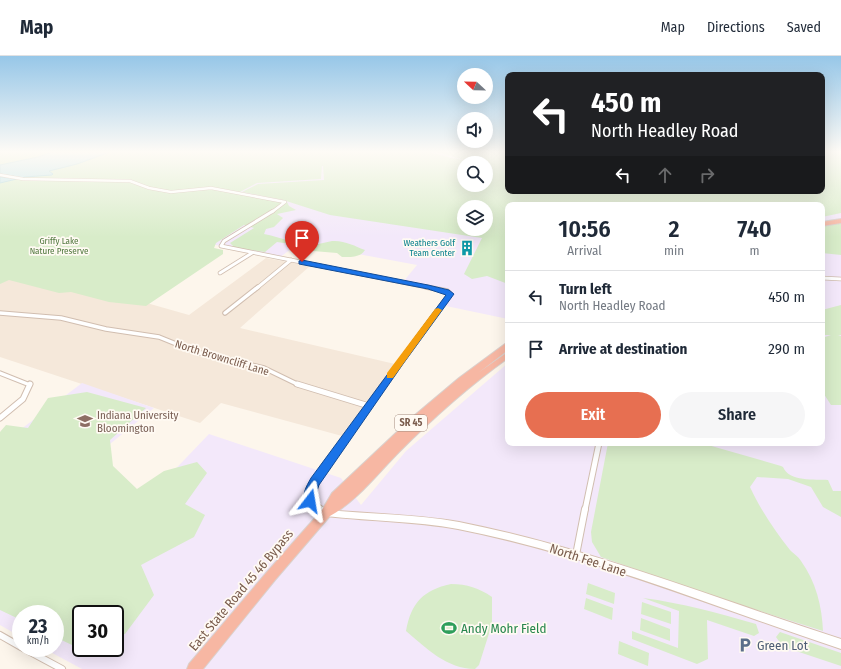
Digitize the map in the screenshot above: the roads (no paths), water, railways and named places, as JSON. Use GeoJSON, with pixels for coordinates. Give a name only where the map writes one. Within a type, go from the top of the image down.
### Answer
{"type":"FeatureCollection","features":[{"type":"Feature","properties":{"kind":"highway"},"geometry":{"type":"LineString","coordinates":[[825,222],[841,219]]}},
{"type":"Feature","properties":{"kind":"highway","name":"SR 45"},"geometry":{"type":"LineString","coordinates":[[326,513],[336,496],[405,428],[455,386],[505,348]]}},
{"type":"Feature","properties":{"kind":"highway","name":"SR 45"},"geometry":{"type":"LineString","coordinates":[[326,513],[342,504],[396,448],[446,403],[505,356]]}},
{"type":"Feature","properties":{"kind":"highway","name":"East State Road 45 46 Bypass"},"geometry":{"type":"LineString","coordinates":[[194,669],[273,573],[326,513]]}},
{"type":"Feature","properties":{"kind":"street"},"geometry":{"type":"LineString","coordinates":[[109,181],[130,181],[149,188],[171,192],[211,188],[284,201],[284,204],[220,245],[252,253],[447,291],[450,294],[310,490],[309,497],[312,504],[326,513]]}},
{"type":"Feature","properties":{"kind":"street"},"geometry":{"type":"LineString","coordinates":[[220,273],[252,253]]}},
{"type":"Feature","properties":{"kind":"street"},"geometry":{"type":"LineString","coordinates":[[225,313],[291,260]]}},
{"type":"Feature","properties":{"kind":"street"},"geometry":{"type":"LineString","coordinates":[[825,278],[841,279]]}},
{"type":"Feature","properties":{"kind":"street","name":"North Browncliff Lane"},"geometry":{"type":"LineString","coordinates":[[0,313],[61,318],[106,329],[159,337],[196,352],[264,368],[302,387],[369,406]]}},
{"type":"Feature","properties":{"kind":"street"},"geometry":{"type":"LineString","coordinates":[[0,373],[30,384],[29,390],[18,403],[0,418]]}},
{"type":"Feature","properties":{"kind":"street"},"geometry":{"type":"LineString","coordinates":[[576,555],[598,446]]}},
{"type":"Feature","properties":{"kind":"street","name":"North Fee Lane"},"geometry":{"type":"LineString","coordinates":[[326,513],[449,524],[508,536],[576,555],[841,644]]}},
{"type":"Feature","properties":{"kind":"street"},"geometry":{"type":"LineString","coordinates":[[0,635],[12,642]]}},
{"type":"Feature","properties":{"kind":"street"},"geometry":{"type":"LineString","coordinates":[[40,657],[62,669]]}},
{"type":"Feature","properties":{"kind":"water"},"geometry":{"type":"Polygon","coordinates":[[[0,181],[10,181],[0,183],[0,181]]]}},
{"type":"Feature","properties":{"kind":"place","name":"Weathers Golf Team Center"},"geometry":{"type":"Point","coordinates":[467,248]}},
{"type":"Feature","properties":{"kind":"place","name":"Indiana University Bloomington"},"geometry":{"type":"Point","coordinates":[85,421]}},
{"type":"Feature","properties":{"kind":"place","name":"Andy Mohr Field"},"geometry":{"type":"Point","coordinates":[449,628]}},
{"type":"Feature","properties":{"kind":"place","name":"Green Lot"},"geometry":{"type":"Point","coordinates":[745,645]}},
{"type":"Feature","properties":{"kind":"park label","name":"Griffy Lake Nature Preserve"},"geometry":{"type":"Point","coordinates":[59,246]}}]}
